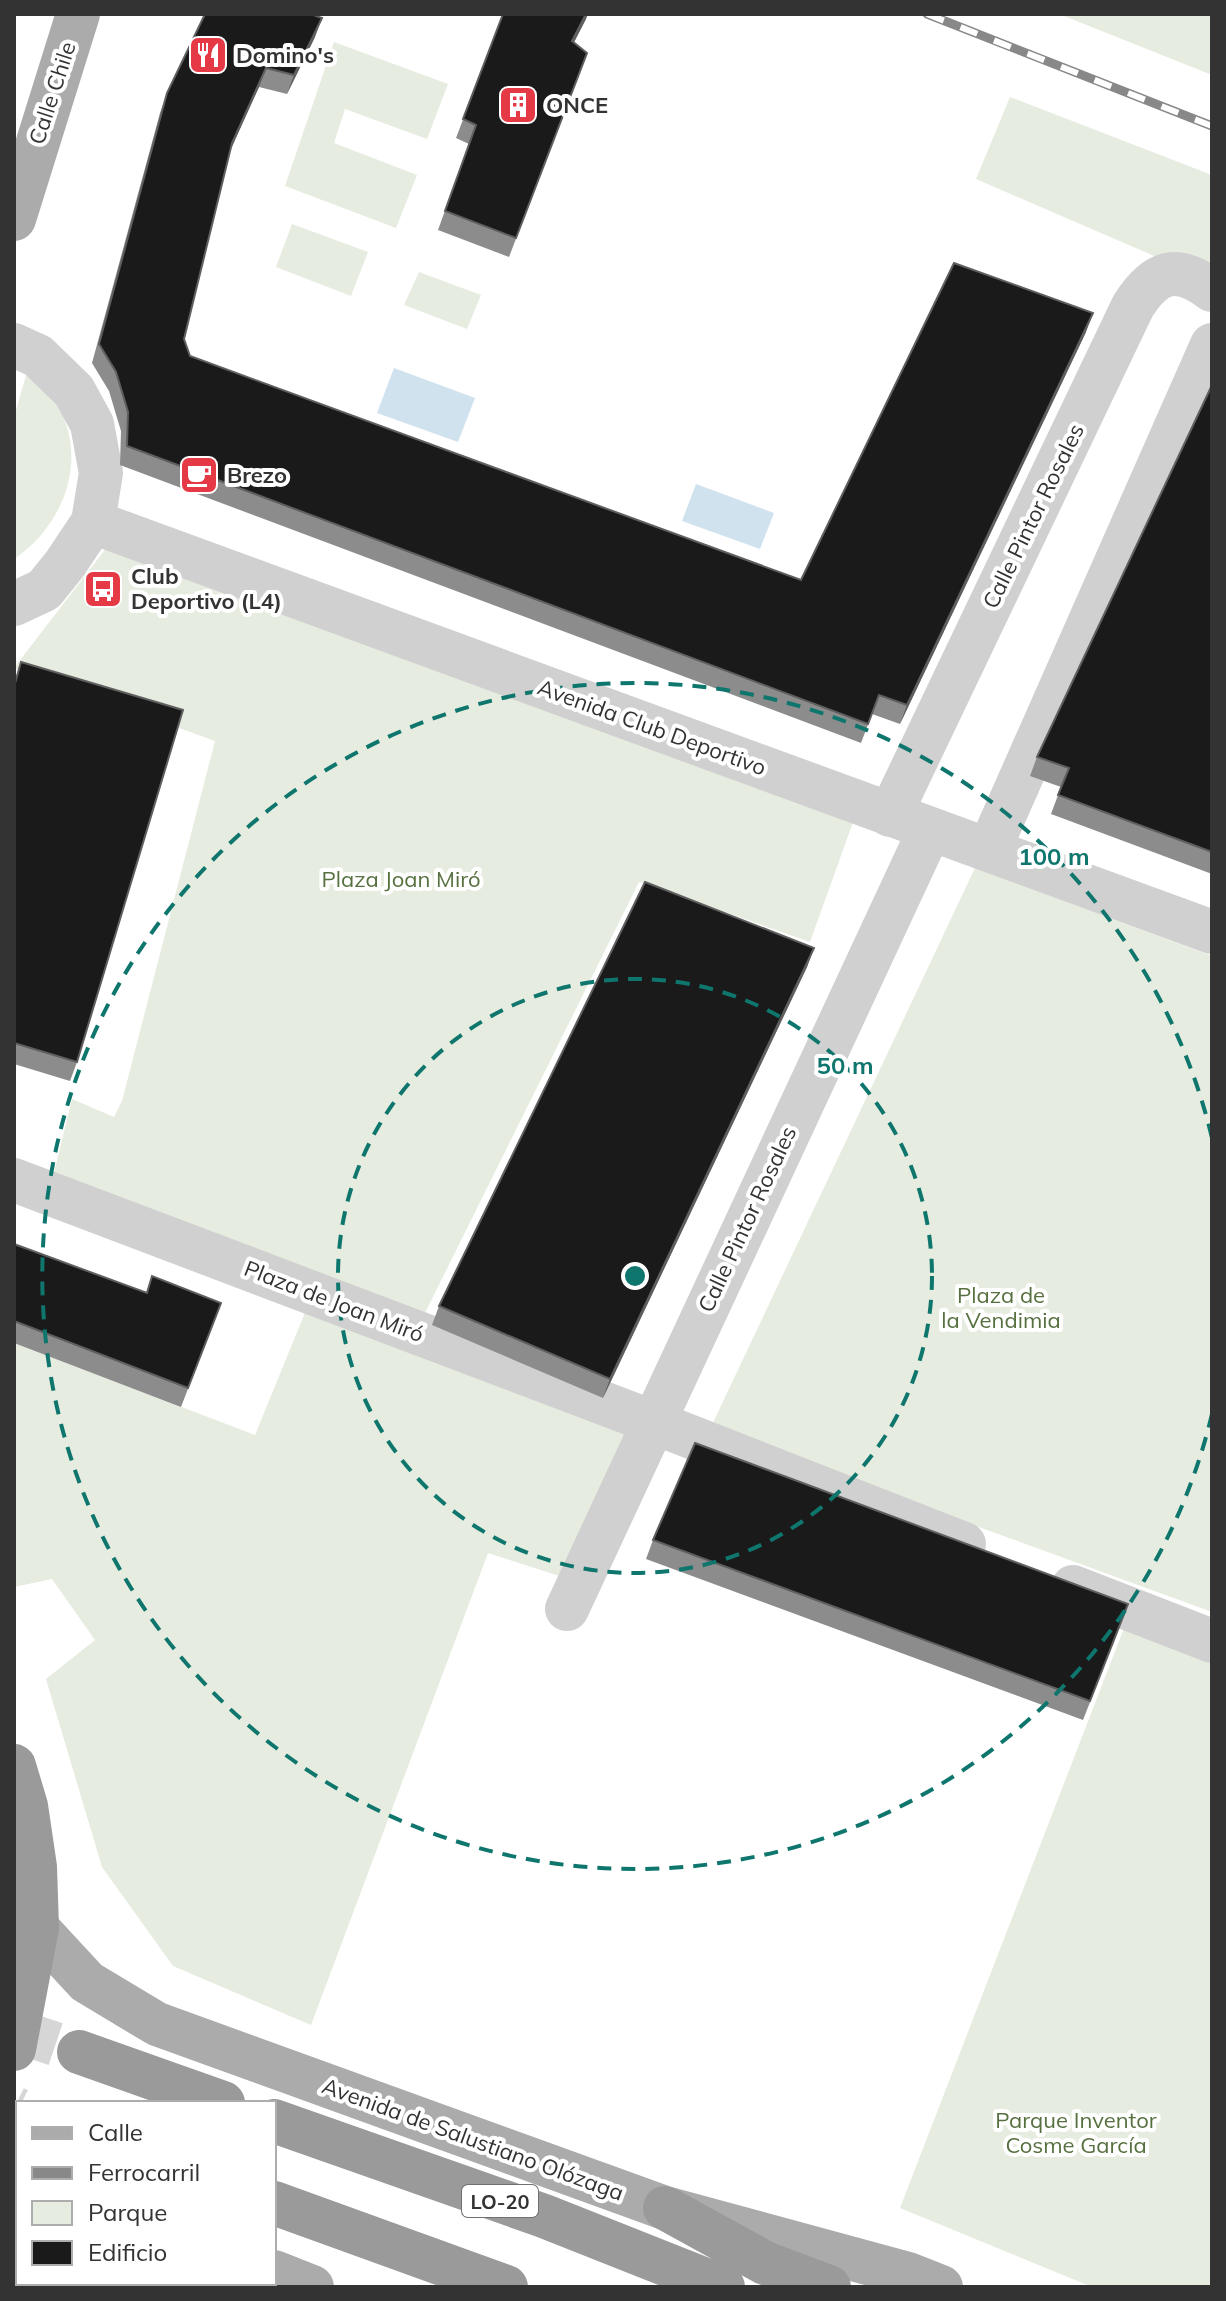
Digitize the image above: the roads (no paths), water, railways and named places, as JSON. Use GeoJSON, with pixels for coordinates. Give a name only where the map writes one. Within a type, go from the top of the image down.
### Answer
{"type":"FeatureCollection","features":[{"type":"Feature","properties":{"kind":"highway"},"geometry":{"type":"LineString","coordinates":[[14,1766],[26,1806],[35,1867],[37,1928],[14,2049]]}},
{"type":"Feature","properties":{"kind":"highway"},"geometry":{"type":"LineString","coordinates":[[79,2052],[217,2101]]}},
{"type":"Feature","properties":{"kind":"highway","name":"LO-20"},"geometry":{"type":"LineString","coordinates":[[276,2122],[544,2216],[723,2287]]}},
{"type":"Feature","properties":{"kind":"highway"},"geometry":{"type":"LineString","coordinates":[[276,2204],[506,2287]]}},
{"type":"Feature","properties":{"kind":"highway"},"geometry":{"type":"LineString","coordinates":[[665,2208],[765,2263],[829,2287]]}},
{"type":"Feature","properties":{"kind":"main road","name":"Calle Chile"},"geometry":{"type":"LineString","coordinates":[[14,219],[78,14]]}},
{"type":"Feature","properties":{"kind":"main road","name":"Avenida de Salustiano Olózaga"},"geometry":{"type":"LineString","coordinates":[[37,1928],[87,1982],[157,2024],[665,2208],[908,2274],[941,2287]]}},
{"type":"Feature","properties":{"kind":"main road"},"geometry":{"type":"LineString","coordinates":[[276,2273],[312,2287]]}},
{"type":"Feature","properties":{"kind":"street","name":"Calle Pintor Rosales"},"geometry":{"type":"LineString","coordinates":[[567,1609],[653,1422],[1133,306],[1146,286],[1169,274],[1198,278],[1212,290]]}},
{"type":"Feature","properties":{"kind":"street"},"geometry":{"type":"LineString","coordinates":[[14,345],[38,356],[74,391],[92,424],[101,473],[93,522],[44,590],[14,604]]}},
{"type":"Feature","properties":{"kind":"street"},"geometry":{"type":"LineString","coordinates":[[989,850],[1212,345]]}},
{"type":"Feature","properties":{"kind":"street","name":"Avenida Club Deportivo"},"geometry":{"type":"LineString","coordinates":[[93,522],[1212,932]]}},
{"type":"Feature","properties":{"kind":"street","name":"Plaza de Joan Miró"},"geometry":{"type":"LineString","coordinates":[[14,1180],[653,1422]]}},
{"type":"Feature","properties":{"kind":"street"},"geometry":{"type":"LineString","coordinates":[[653,1422],[994,1556]]}},
{"type":"Feature","properties":{"kind":"street"},"geometry":{"type":"LineString","coordinates":[[1038,1574],[1212,1641]]}},
{"type":"Feature","properties":{"kind":"water"},"geometry":{"type":"Polygon","coordinates":[[[394,368],[475,398],[458,442],[377,413],[394,368]]]}},
{"type":"Feature","properties":{"kind":"water"},"geometry":{"type":"Polygon","coordinates":[[[696,484],[774,513],[760,549],[682,521],[696,484]]]}},
{"type":"Feature","properties":{"kind":"tunnel"},"geometry":{"type":"LineString","coordinates":[[14,2030],[79,2052]]}},
{"type":"Feature","properties":{"kind":"railway"},"geometry":{"type":"LineString","coordinates":[[927,14],[1212,126]]}},
{"type":"Feature","properties":{"kind":"place","name":"Domino's"},"geometry":{"type":"Point","coordinates":[208,55]}},
{"type":"Feature","properties":{"kind":"place","name":"ONCE"},"geometry":{"type":"Point","coordinates":[518,105]}},
{"type":"Feature","properties":{"kind":"place","name":"Brezo"},"geometry":{"type":"Point","coordinates":[199,475]}},
{"type":"Feature","properties":{"kind":"place","name":"Club Deportivo (L4)"},"geometry":{"type":"Point","coordinates":[103,589]}},
{"type":"Feature","properties":{"kind":"park label","name":"Plaza Joan Miró"},"geometry":{"type":"Point","coordinates":[401,879]}},
{"type":"Feature","properties":{"kind":"park label","name":"Plaza de la Vendimia"},"geometry":{"type":"Point","coordinates":[1001,1308]}},
{"type":"Feature","properties":{"kind":"park label","name":"Parque Inventor Cosme García"},"geometry":{"type":"Point","coordinates":[1076,2132]}}]}
